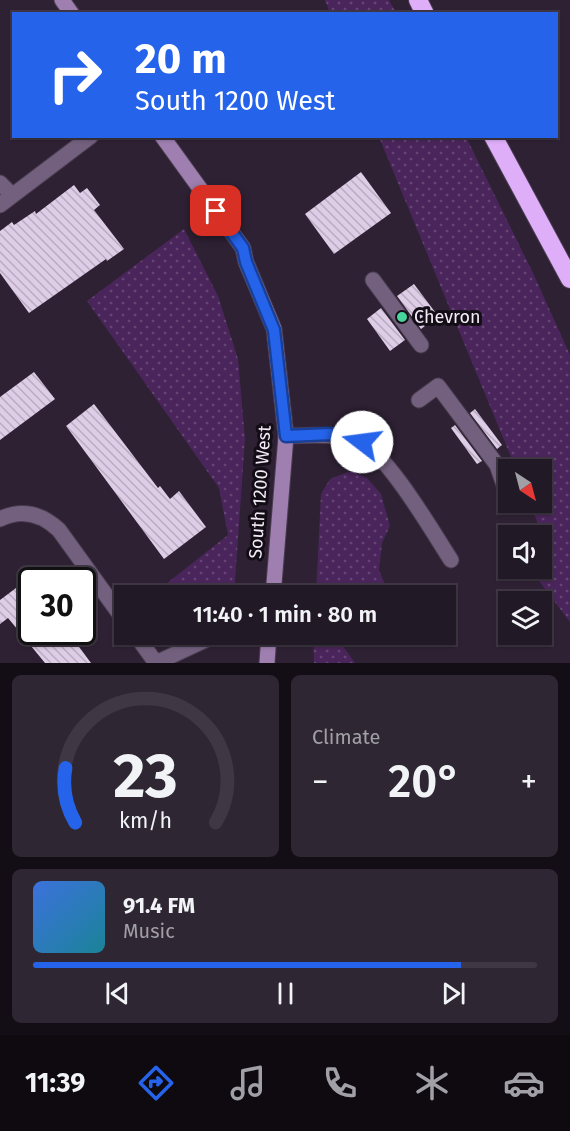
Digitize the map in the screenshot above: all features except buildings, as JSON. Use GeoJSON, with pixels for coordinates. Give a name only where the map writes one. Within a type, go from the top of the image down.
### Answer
{"type":"FeatureCollection","features":[{"type":"Feature","properties":{"kind":"highway"},"geometry":{"type":"LineString","coordinates":[[494,138],[570,279]]}},
{"type":"Feature","properties":{"kind":"main road","name":"South 1200 West"},"geometry":{"type":"LineString","coordinates":[[163,138],[243,248],[246,262],[274,330],[286,436],[274,585]]}},
{"type":"Feature","properties":{"kind":"main road"},"geometry":{"type":"LineString","coordinates":[[267,663],[268,645]]}},
{"type":"Feature","properties":{"kind":"street"},"geometry":{"type":"LineString","coordinates":[[0,183],[6,200],[88,138]]}},
{"type":"Feature","properties":{"kind":"street"},"geometry":{"type":"LineString","coordinates":[[373,280],[422,345]]}},
{"type":"Feature","properties":{"kind":"street"},"geometry":{"type":"LineString","coordinates":[[419,399],[438,386],[498,468]]}},
{"type":"Feature","properties":{"kind":"street"},"geometry":{"type":"LineString","coordinates":[[286,436],[331,434],[362,442],[389,466],[451,560]]}},
{"type":"Feature","properties":{"kind":"street"},"geometry":{"type":"LineString","coordinates":[[0,519],[27,512],[39,516],[59,530],[114,606]]}},
{"type":"Feature","properties":{"kind":"street"},"geometry":{"type":"LineString","coordinates":[[143,645],[156,663],[195,645]]}},
{"type":"Feature","properties":{"kind":"shaded area"},"geometry":{"type":"Polygon","coordinates":[[[325,0],[389,0],[395,12],[330,12],[325,0]]]}},
{"type":"Feature","properties":{"kind":"shaded area"},"geometry":{"type":"Polygon","coordinates":[[[379,138],[466,138],[533,273],[570,355],[570,622],[552,598],[552,591],[547,591],[538,579],[552,579],[552,525],[538,524],[534,513],[552,513],[552,459],[512,459],[379,138]]]}},
{"type":"Feature","properties":{"kind":"shaded area"},"geometry":{"type":"Polygon","coordinates":[[[184,229],[218,296],[238,359],[245,439],[235,585],[165,585],[228,535],[219,488],[87,301],[184,229]]]}},
{"type":"Feature","properties":{"kind":"shaded area"},"geometry":{"type":"Polygon","coordinates":[[[351,471],[367,478],[381,494],[390,526],[382,543],[379,570],[385,585],[316,585],[321,494],[330,479],[351,471]]]}},
{"type":"Feature","properties":{"kind":"shaded area"},"geometry":{"type":"Polygon","coordinates":[[[313,645],[342,645],[355,663],[314,663],[313,645]]]}},
{"type":"Feature","properties":{"kind":"place","name":"Chevron"},"geometry":{"type":"Point","coordinates":[402,317]}},
{"type":"Feature","properties":{"kind":"route"},"geometry":{"type":"LineString","coordinates":[[216,211],[243,248],[246,262],[274,330],[286,436],[331,434],[362,442]]}}]}
